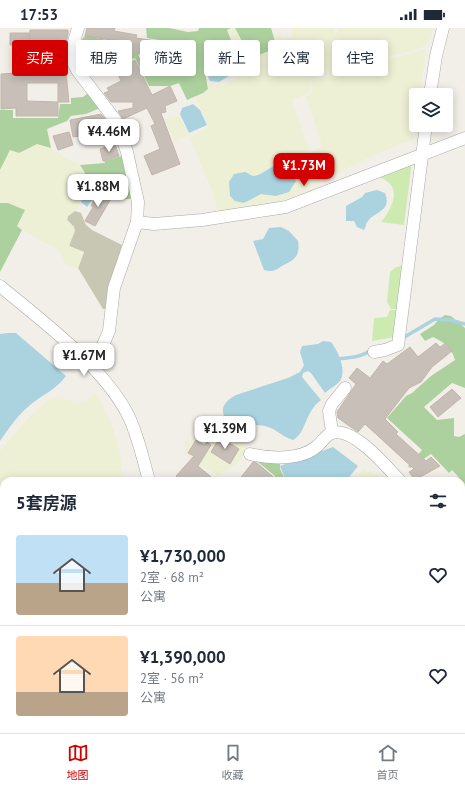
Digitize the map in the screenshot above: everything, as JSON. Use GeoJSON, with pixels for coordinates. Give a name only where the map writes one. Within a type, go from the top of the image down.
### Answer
{"type":"FeatureCollection","features":[{"type":"Feature","properties":{"kind":"street"},"geometry":{"type":"LineString","coordinates":[[78,28],[71,52],[72,60],[77,70],[116,121],[121,132],[138,202],[137,222],[114,288],[109,332],[103,345],[88,364]]}},
{"type":"Feature","properties":{"kind":"street"},"geometry":{"type":"LineString","coordinates":[[431,88],[436,56],[443,28]]}},
{"type":"Feature","properties":{"kind":"street"},"geometry":{"type":"LineString","coordinates":[[374,352],[398,345],[425,132]]}},
{"type":"Feature","properties":{"kind":"street"},"geometry":{"type":"LineString","coordinates":[[137,222],[154,224],[202,220],[286,207],[465,138]]}},
{"type":"Feature","properties":{"kind":"street"},"geometry":{"type":"LineString","coordinates":[[0,286],[52,330],[88,364],[118,397],[129,416],[148,477]]}},
{"type":"Feature","properties":{"kind":"street"},"geometry":{"type":"LineString","coordinates":[[332,432],[329,411],[332,404],[345,388]]}},
{"type":"Feature","properties":{"kind":"street"},"geometry":{"type":"LineString","coordinates":[[250,454],[280,457],[302,454],[315,448],[332,432]]}},
{"type":"Feature","properties":{"kind":"street"},"geometry":{"type":"LineString","coordinates":[[332,432],[348,434],[356,438],[396,477]]}},
{"type":"Feature","properties":{"kind":"shaded area"},"geometry":{"type":"Polygon","coordinates":[[[235,28],[241,40],[231,40],[227,29],[235,28]]]}},
{"type":"Feature","properties":{"kind":"shaded area"},"geometry":{"type":"Polygon","coordinates":[[[292,28],[334,28],[335,36],[339,28],[433,28],[430,41],[421,48],[388,57],[388,40],[332,40],[332,73],[324,75],[324,40],[274,40],[280,34],[282,39],[292,37],[292,28]]]}},
{"type":"Feature","properties":{"kind":"shaded area"},"geometry":{"type":"Polygon","coordinates":[[[426,49],[421,88],[409,88],[409,132],[414,132],[413,139],[374,155],[305,190],[293,162],[322,146],[306,96],[311,94],[312,80],[332,75],[332,76],[388,76],[388,59],[426,49]]]}},
{"type":"Feature","properties":{"kind":"shaded area"},"geometry":{"type":"Polygon","coordinates":[[[268,51],[268,76],[322,76],[311,79],[309,93],[292,100],[309,151],[291,161],[304,191],[277,203],[218,212],[213,193],[189,136],[175,141],[164,119],[179,116],[190,137],[209,127],[195,97],[208,90],[208,84],[222,86],[237,76],[260,76],[260,55],[268,51]]]}},
{"type":"Feature","properties":{"kind":"shaded area"},"geometry":{"type":"Polygon","coordinates":[[[37,144],[51,148],[65,158],[80,165],[85,173],[79,184],[86,188],[78,208],[68,216],[67,220],[74,227],[75,231],[69,246],[84,252],[78,268],[66,265],[62,256],[55,247],[46,244],[17,226],[8,203],[0,203],[0,170],[10,150],[19,153],[37,144]]]}},
{"type":"Feature","properties":{"kind":"shaded area"},"geometry":{"type":"Polygon","coordinates":[[[75,211],[81,213],[86,225],[92,230],[122,245],[110,283],[105,309],[103,309],[78,268],[84,252],[69,246],[74,227],[67,220],[68,216],[75,211]]]}},
{"type":"Feature","properties":{"kind":"shaded area"},"geometry":{"type":"Polygon","coordinates":[[[96,393],[111,423],[118,443],[122,468],[120,477],[0,477],[0,451],[30,416],[47,401],[58,397],[77,402],[87,400],[96,393]]]}},
{"type":"Feature","properties":{"kind":"shaded area"},"geometry":{"type":"Polygon","coordinates":[[[225,432],[249,448],[238,463],[218,476],[186,455],[184,441],[225,432]]]}},
{"type":"Feature","properties":{"kind":"shaded area"},"geometry":{"type":"Polygon","coordinates":[[[364,469],[380,477],[355,477],[364,469]]]}},
{"type":"Feature","properties":{"kind":"green space"},"geometry":{"type":"Polygon","coordinates":[[[146,28],[169,28],[188,32],[198,31],[199,28],[231,28],[227,30],[231,40],[204,40],[204,76],[206,76],[208,89],[203,93],[187,100],[179,83],[170,86],[149,86],[144,76],[196,76],[196,40],[159,40],[147,38],[146,28]]]}},
{"type":"Feature","properties":{"kind":"green space"},"geometry":{"type":"Polygon","coordinates":[[[235,28],[271,28],[275,40],[268,40],[268,51],[260,55],[260,40],[241,40],[235,28]]]}},
{"type":"Feature","properties":{"kind":"green space"},"geometry":{"type":"Polygon","coordinates":[[[85,36],[107,40],[82,40],[85,36]]]}},
{"type":"Feature","properties":{"kind":"green space"},"geometry":{"type":"Polygon","coordinates":[[[132,53],[138,54],[140,59],[140,68],[135,58],[132,59],[132,53]]]}},
{"type":"Feature","properties":{"kind":"green space"},"geometry":{"type":"Polygon","coordinates":[[[90,92],[100,108],[86,114],[71,116],[67,121],[47,129],[51,148],[37,144],[19,153],[10,150],[0,170],[0,110],[13,110],[13,118],[58,118],[60,104],[71,104],[71,98],[83,97],[90,92]]]}},
{"type":"Feature","properties":{"kind":"green space"},"geometry":{"type":"Polygon","coordinates":[[[125,155],[133,194],[131,199],[124,199],[112,195],[82,178],[85,173],[80,165],[105,163],[104,161],[125,155]]]}},
{"type":"Feature","properties":{"kind":"green space"},"geometry":{"type":"Polygon","coordinates":[[[412,162],[404,225],[381,222],[392,203],[394,191],[391,185],[378,177],[412,162]]]}},
{"type":"Feature","properties":{"kind":"green space"},"geometry":{"type":"Polygon","coordinates":[[[0,203],[8,203],[25,210],[17,226],[22,230],[0,272],[0,203]]]}},
{"type":"Feature","properties":{"kind":"green space"},"geometry":{"type":"Polygon","coordinates":[[[402,266],[398,306],[396,309],[391,309],[387,302],[390,272],[396,267],[402,266]]]}},
{"type":"Feature","properties":{"kind":"green space"},"geometry":{"type":"Polygon","coordinates":[[[390,310],[399,310],[395,337],[372,341],[374,318],[387,317],[390,310]]]}},
{"type":"Feature","properties":{"kind":"green space"},"geometry":{"type":"Polygon","coordinates":[[[445,315],[451,316],[465,328],[465,388],[452,383],[424,407],[437,420],[454,418],[454,436],[459,437],[465,434],[465,477],[458,477],[452,470],[449,473],[431,454],[410,468],[408,466],[422,450],[387,418],[406,396],[412,393],[431,376],[455,360],[452,352],[444,343],[433,337],[425,341],[420,334],[434,325],[445,315]]]}},
{"type":"Feature","properties":{"kind":"green space"},"geometry":{"type":"Polygon","coordinates":[[[257,459],[280,461],[280,469],[284,477],[274,477],[258,462],[257,459]]]}},
{"type":"Feature","properties":{"kind":"water"},"geometry":{"type":"Polygon","coordinates":[[[229,76],[219,82],[210,81],[208,77],[229,76]]]}},
{"type":"Feature","properties":{"kind":"water"},"geometry":{"type":"Polygon","coordinates":[[[193,104],[200,110],[207,125],[189,133],[180,114],[182,108],[193,104]]]}},
{"type":"Feature","properties":{"kind":"water"},"geometry":{"type":"Polygon","coordinates":[[[284,165],[289,168],[296,181],[289,192],[276,196],[261,194],[244,203],[235,201],[230,196],[229,182],[234,174],[245,172],[254,176],[261,174],[274,166],[284,165]]]}},
{"type":"Feature","properties":{"kind":"water"},"geometry":{"type":"Polygon","coordinates":[[[90,189],[97,193],[87,207],[81,202],[86,191],[90,189]]]}},
{"type":"Feature","properties":{"kind":"water"},"geometry":{"type":"Polygon","coordinates":[[[377,190],[385,193],[387,199],[386,204],[382,210],[368,221],[364,230],[357,227],[354,221],[346,221],[346,206],[362,197],[365,193],[377,190]]]}},
{"type":"Feature","properties":{"kind":"water"},"geometry":{"type":"Polygon","coordinates":[[[281,227],[289,231],[298,241],[298,252],[294,259],[277,269],[271,271],[264,270],[253,241],[263,239],[269,228],[281,227]]]}},
{"type":"Feature","properties":{"kind":"water"},"geometry":{"type":"Polygon","coordinates":[[[16,333],[66,376],[54,388],[26,409],[0,441],[0,334],[16,333]]]}},
{"type":"Feature","properties":{"kind":"water"},"geometry":{"type":"Polygon","coordinates":[[[323,341],[331,342],[336,350],[341,361],[343,372],[342,377],[339,382],[325,393],[311,373],[308,371],[303,373],[302,377],[321,400],[311,411],[298,437],[293,440],[271,428],[259,425],[241,425],[230,421],[224,416],[223,409],[225,404],[236,395],[288,378],[300,372],[304,365],[300,352],[302,346],[318,344],[323,341]]]}},
{"type":"Feature","properties":{"kind":"water"},"geometry":{"type":"Polygon","coordinates":[[[333,447],[358,466],[349,477],[284,477],[280,466],[333,447]]]}},
{"type":"Feature","properties":{"kind":"building"},"geometry":{"type":"Polygon","coordinates":[[[87,28],[115,28],[114,31],[137,35],[136,38],[149,40],[140,40],[140,54],[132,53],[132,40],[111,40],[85,36],[87,28]]]}},
{"type":"Feature","properties":{"kind":"building"},"geometry":{"type":"Polygon","coordinates":[[[30,30],[68,30],[67,40],[29,40],[30,30]]]}},
{"type":"Feature","properties":{"kind":"building"},"geometry":{"type":"Polygon","coordinates":[[[10,33],[29,33],[29,40],[12,40],[12,45],[10,45],[10,33]]]}},
{"type":"Feature","properties":{"kind":"building"},"geometry":{"type":"Polygon","coordinates":[[[135,60],[140,70],[140,76],[143,76],[152,95],[170,86],[177,101],[165,106],[166,112],[161,113],[180,164],[152,175],[144,156],[160,149],[151,126],[155,124],[147,108],[123,119],[118,111],[133,108],[133,102],[111,102],[104,93],[109,91],[107,88],[121,81],[119,76],[132,76],[132,62],[135,60]]]}},
{"type":"Feature","properties":{"kind":"building"},"geometry":{"type":"Polygon","coordinates":[[[12,73],[12,76],[66,76],[69,102],[58,102],[58,116],[16,116],[16,108],[1,109],[1,74],[12,73]],[[27,83],[27,101],[58,102],[58,83],[27,83]]]}},
{"type":"Feature","properties":{"kind":"building"},"geometry":{"type":"Polygon","coordinates":[[[101,114],[110,125],[94,130],[94,134],[73,137],[70,120],[101,114]]]}},
{"type":"Feature","properties":{"kind":"building"},"geometry":{"type":"Polygon","coordinates":[[[69,132],[73,145],[58,150],[53,136],[69,132]]]}},
{"type":"Feature","properties":{"kind":"building"},"geometry":{"type":"Polygon","coordinates":[[[115,144],[119,156],[103,161],[100,149],[115,144]]]}},
{"type":"Feature","properties":{"kind":"building"},"geometry":{"type":"Polygon","coordinates":[[[99,191],[112,197],[95,226],[85,221],[93,207],[91,206],[99,191]]]}},
{"type":"Feature","properties":{"kind":"building"},"geometry":{"type":"Polygon","coordinates":[[[436,343],[440,347],[446,343],[452,351],[432,367],[421,382],[409,388],[385,419],[398,432],[396,434],[426,461],[431,457],[440,466],[420,477],[413,477],[409,472],[414,469],[365,424],[358,432],[338,418],[337,412],[356,384],[349,378],[357,368],[370,378],[383,361],[387,364],[410,347],[418,357],[436,343]]]}},
{"type":"Feature","properties":{"kind":"building"},"geometry":{"type":"Polygon","coordinates":[[[452,389],[461,398],[438,417],[430,407],[452,389]]]}},
{"type":"Feature","properties":{"kind":"building"},"geometry":{"type":"Polygon","coordinates":[[[220,437],[239,449],[230,464],[211,452],[220,437]]]}},
{"type":"Feature","properties":{"kind":"building"},"geometry":{"type":"Polygon","coordinates":[[[196,440],[204,445],[207,442],[211,445],[198,466],[211,477],[176,476],[194,456],[188,453],[196,440]]]}},
{"type":"Feature","properties":{"kind":"building"},"geometry":{"type":"Polygon","coordinates":[[[253,462],[257,463],[273,477],[241,477],[253,462]]]}},
{"type":"Feature","properties":{"kind":"waterway"},"geometry":{"type":"LineString","coordinates":[[401,339],[435,319],[450,320],[465,324]]}},
{"type":"Feature","properties":{"kind":"waterway"},"geometry":{"type":"LineString","coordinates":[[335,359],[358,356],[371,350]]}}]}
